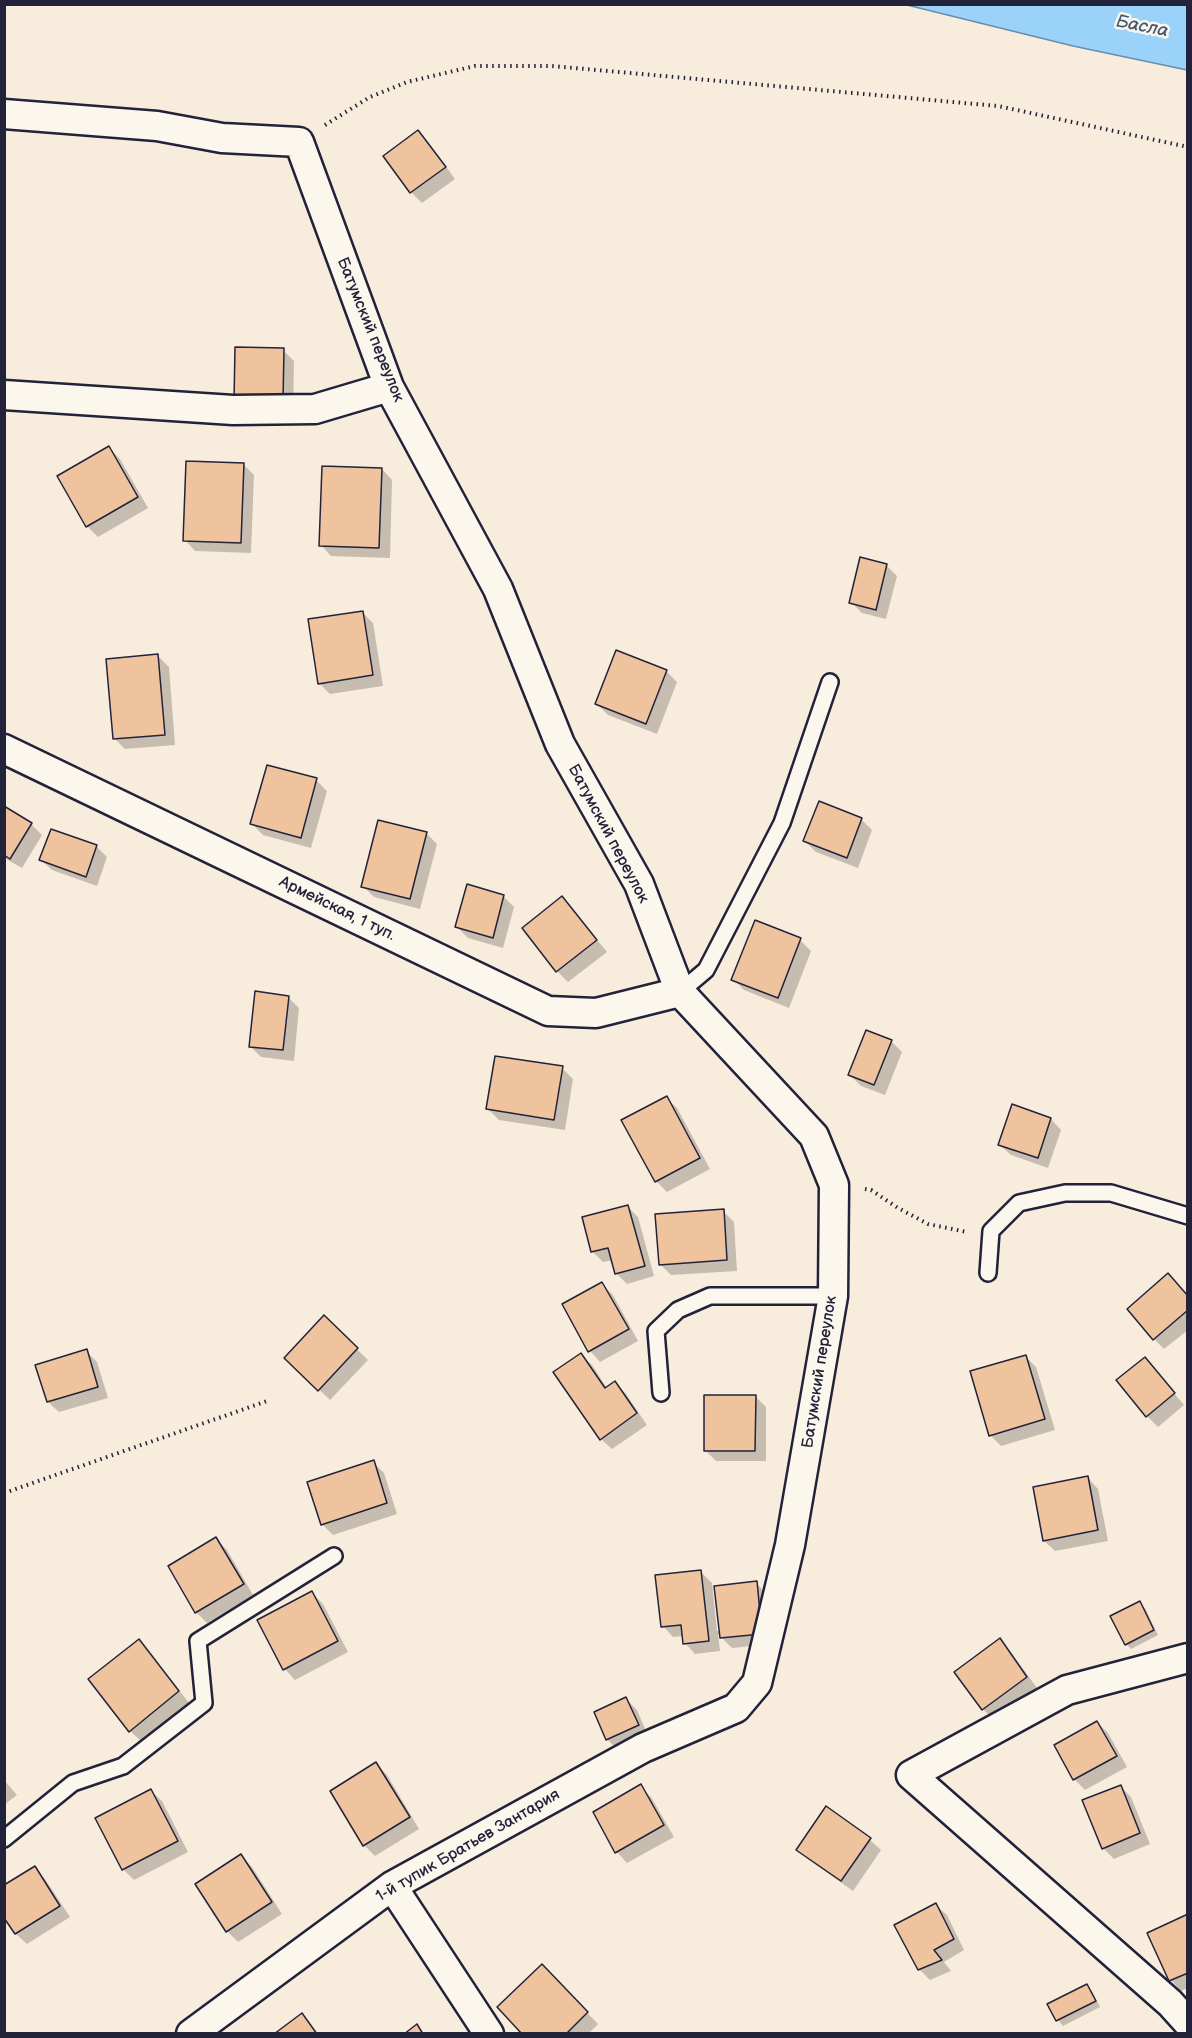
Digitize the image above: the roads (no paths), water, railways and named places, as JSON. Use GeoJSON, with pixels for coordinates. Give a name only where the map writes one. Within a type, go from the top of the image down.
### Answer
{"type":"FeatureCollection","features":[{"type":"Feature","properties":{"kind":"street","name":"Батумский переулок"},"geometry":{"type":"LineString","coordinates":[[4,114],[157,126],[222,138],[286,142],[389,387],[498,589],[560,744],[639,884],[680,992],[814,1136],[834,1185],[833,1296],[790,1545],[757,1683]]}},
{"type":"Feature","properties":{"kind":"street"},"geometry":{"type":"LineString","coordinates":[[4,395],[233,410],[315,409],[389,387]]}},
{"type":"Feature","properties":{"kind":"street","name":"Армейская, 1 туп."},"geometry":{"type":"LineString","coordinates":[[4,749],[548,1011],[596,1013],[680,992]]}},
{"type":"Feature","properties":{"kind":"street"},"geometry":{"type":"LineString","coordinates":[[1186,2019],[911,1775],[1067,1690],[1188,1658]]}},
{"type":"Feature","properties":{"kind":"street","name":"1-й тупик Братьев Зантария"},"geometry":{"type":"LineString","coordinates":[[191,2034],[392,1886],[643,1748],[736,1708],[757,1683]]}},
{"type":"Feature","properties":{"kind":"street"},"geometry":{"type":"LineString","coordinates":[[392,1886],[489,2034]]}},
{"type":"Feature","properties":{"kind":"lane"},"geometry":{"type":"LineString","coordinates":[[680,992],[706,970],[782,823],[830,682]]}},
{"type":"Feature","properties":{"kind":"lane"},"geometry":{"type":"LineString","coordinates":[[988,1273],[991,1231],[1019,1203],[1065,1193],[1112,1193],[1188,1216]]}},
{"type":"Feature","properties":{"kind":"lane"},"geometry":{"type":"LineString","coordinates":[[661,1393],[656,1331],[678,1310],[710,1296],[833,1296]]}},
{"type":"Feature","properties":{"kind":"lane"},"geometry":{"type":"LineString","coordinates":[[4,1839],[73,1783],[123,1766],[204,1703],[198,1641],[334,1556]]}},
{"type":"Feature","properties":{"kind":"water","name":"Басла"},"geometry":{"type":"Polygon","coordinates":[[[907,5],[1187,5],[1187,70],[1073,46],[907,5]]]}}]}
